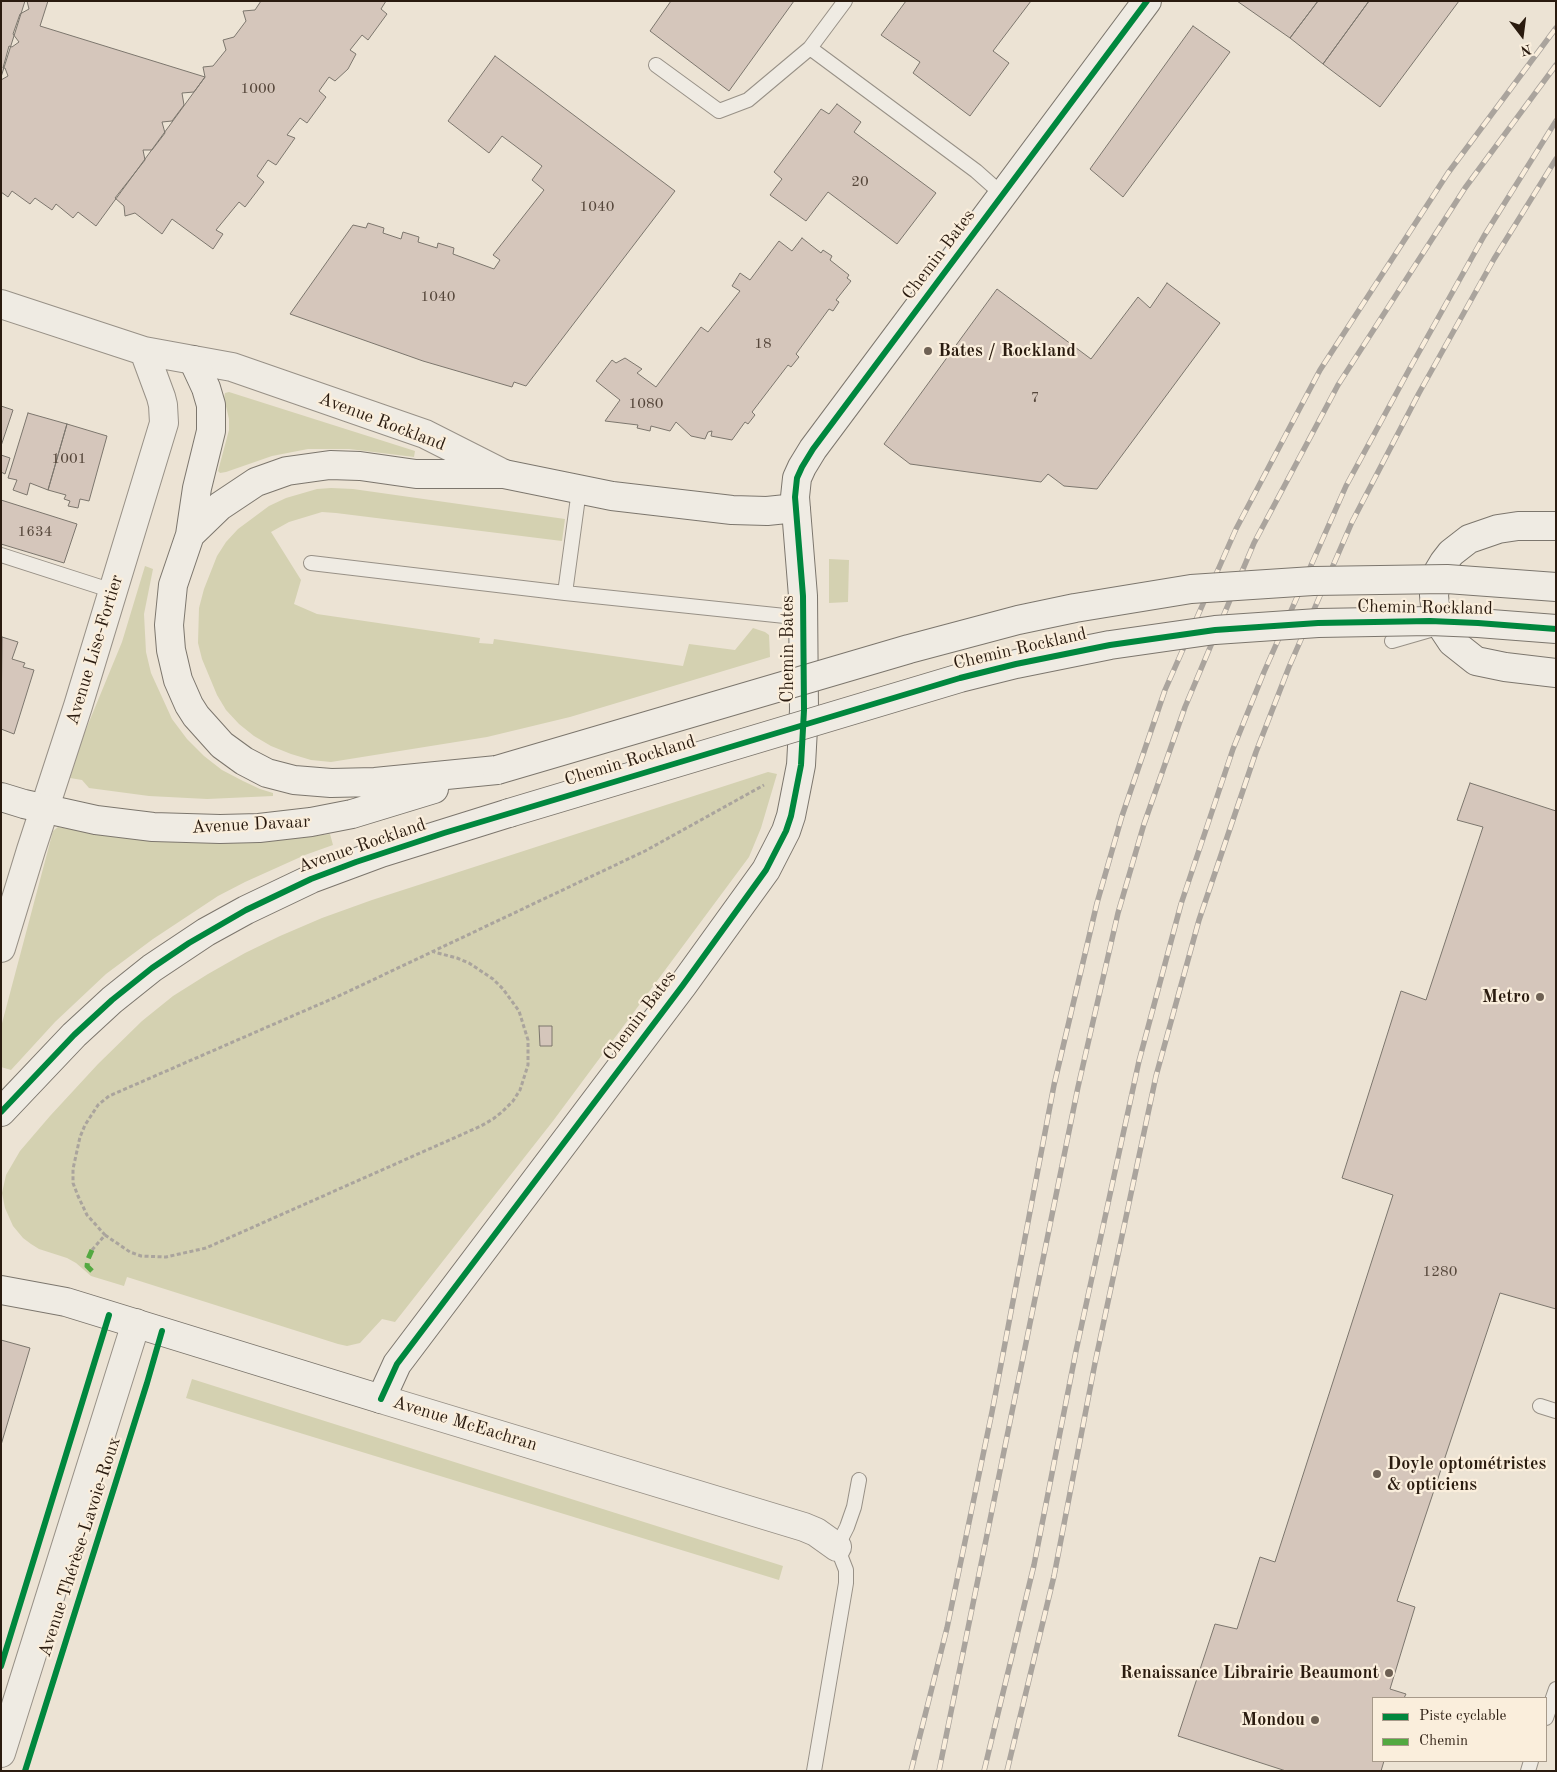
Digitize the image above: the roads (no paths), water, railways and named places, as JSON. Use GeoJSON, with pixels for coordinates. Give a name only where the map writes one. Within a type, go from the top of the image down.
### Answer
{"type":"FeatureCollection","features":[{"type":"Feature","properties":{"kind":"street","name":"Chemin Bates"},"geometry":{"type":"LineString","coordinates":[[381,1399],[397,1364],[735,915],[766,870],[791,816],[801,765],[804,710],[804,618],[802,561],[796,508],[797,478],[813,450],[1147,1]]}},
{"type":"Feature","properties":{"kind":"street","name":"Avenue Rockland"},"geometry":{"type":"LineString","coordinates":[[1,304],[144,351],[232,367],[425,434],[504,474],[612,496],[732,510],[766,511],[796,508]]}},
{"type":"Feature","properties":{"kind":"street","name":"Avenue Lise-Fortier"},"geometry":{"type":"LineString","coordinates":[[1,948],[113,592],[164,422],[161,396],[144,351]]}},
{"type":"Feature","properties":{"kind":"street"},"geometry":{"type":"LineString","coordinates":[[193,360],[211,404],[211,431],[197,488],[190,535],[179,565],[171,599],[169,625],[171,650],[178,680],[189,705],[205,727],[222,745],[244,761],[266,773],[294,780],[316,783],[405,780],[497,770]]}},
{"type":"Feature","properties":{"kind":"street"},"geometry":{"type":"LineString","coordinates":[[190,535],[220,506],[242,490],[272,476],[302,468],[346,465],[416,474],[504,474]]}},
{"type":"Feature","properties":{"kind":"street","name":"Chemin Rockland"},"geometry":{"type":"LineString","coordinates":[[1556,526],[1518,526],[1498,529],[1469,539],[1455,549],[1444,562],[1435,584],[1435,606],[1441,626],[1452,642],[1476,661],[1505,667],[1556,673]]}},
{"type":"Feature","properties":{"kind":"street","name":"Chemin Rockland"},"geometry":{"type":"LineString","coordinates":[[497,770],[909,649],[1018,620],[1083,606],[1191,590],[1327,580],[1447,579],[1556,587]]}},
{"type":"Feature","properties":{"kind":"street","name":"Chemin Rockland"},"geometry":{"type":"LineString","coordinates":[[510,813],[960,678],[1024,662],[1110,645],[1215,630],[1376,621],[1478,623],[1556,629]]}},
{"type":"Feature","properties":{"kind":"street","name":"Avenue Davaar"},"geometry":{"type":"LineString","coordinates":[[1,797],[96,820],[153,827],[220,830],[259,828],[311,822],[352,814],[497,770]]}},
{"type":"Feature","properties":{"kind":"street","name":"Avenue Rockland"},"geometry":{"type":"LineString","coordinates":[[1,1112],[74,1035],[112,1000],[152,968],[206,932],[246,910],[311,879],[381,853],[510,813]]}},
{"type":"Feature","properties":{"kind":"street"},"geometry":{"type":"LineString","coordinates":[[1,1269],[10,1292]]}},
{"type":"Feature","properties":{"kind":"street","name":"Avenue McEachran"},"geometry":{"type":"LineString","coordinates":[[10,1292],[66,1302],[804,1527],[822,1535],[837,1547]]}},
{"type":"Feature","properties":{"kind":"street","name":"Avenue Thérèse-Lavoie-Roux"},"geometry":{"type":"LineString","coordinates":[[1,1753],[136,1323]]}},
{"type":"Feature","properties":{"kind":"lane"},"geometry":{"type":"LineString","coordinates":[[656,65],[719,111],[748,100],[810,48],[845,1]]}},
{"type":"Feature","properties":{"kind":"lane"},"geometry":{"type":"LineString","coordinates":[[810,48],[976,171],[1003,195]]}},
{"type":"Feature","properties":{"kind":"lane"},"geometry":{"type":"LineString","coordinates":[[565,593],[579,490]]}},
{"type":"Feature","properties":{"kind":"lane"},"geometry":{"type":"LineString","coordinates":[[1,555],[113,592]]}},
{"type":"Feature","properties":{"kind":"lane"},"geometry":{"type":"LineString","coordinates":[[310,563],[565,593],[804,618]]}},
{"type":"Feature","properties":{"kind":"lane"},"geometry":{"type":"LineString","coordinates":[[1392,642],[1441,626]]}},
{"type":"Feature","properties":{"kind":"lane"},"geometry":{"type":"LineString","coordinates":[[1540,1406],[1556,1411]]}},
{"type":"Feature","properties":{"kind":"lane"},"geometry":{"type":"LineString","coordinates":[[814,1771],[846,1583],[846,1570],[837,1547],[854,1507],[859,1480]]}},
{"type":"Feature","properties":{"kind":"lane"},"geometry":{"type":"LineString","coordinates":[[1547,1715],[1556,1689]]}},
{"type":"Feature","properties":{"kind":"railway"},"geometry":{"type":"LineString","coordinates":[[911,1771],[947,1628],[992,1412],[1054,1085],[1097,903],[1122,816],[1165,690],[1236,529],[1320,370],[1448,173],[1556,28]]}},
{"type":"Feature","properties":{"kind":"railway"},"geometry":{"type":"LineString","coordinates":[[939,1771],[1078,1087],[1118,913],[1144,824],[1185,707],[1254,543],[1338,385],[1465,188],[1556,65]]}},
{"type":"Feature","properties":{"kind":"railway"},"geometry":{"type":"LineString","coordinates":[[984,1771],[1034,1565],[1076,1351],[1139,1061],[1181,904],[1233,749],[1264,672],[1346,486],[1484,236],[1556,121]]}},
{"type":"Feature","properties":{"kind":"railway"},"geometry":{"type":"LineString","coordinates":[[1007,1771],[1054,1576],[1095,1363],[1156,1076],[1199,920],[1256,752],[1289,667],[1352,522],[1419,393],[1494,259],[1556,159]]}},
{"type":"Feature","properties":{"kind":"place","name":"Bates / Rockland"},"geometry":{"type":"Point","coordinates":[928,351]}},
{"type":"Feature","properties":{"kind":"place","name":"Metro"},"geometry":{"type":"Point","coordinates":[1540,997]}},
{"type":"Feature","properties":{"kind":"place","name":"Doyle optométristes & opticiens"},"geometry":{"type":"Point","coordinates":[1377,1474]}},
{"type":"Feature","properties":{"kind":"place","name":"Renaissance Librairie Beaumont"},"geometry":{"type":"Point","coordinates":[1389,1673]}},
{"type":"Feature","properties":{"kind":"place","name":"Mondou"},"geometry":{"type":"Point","coordinates":[1315,1720]}}]}
